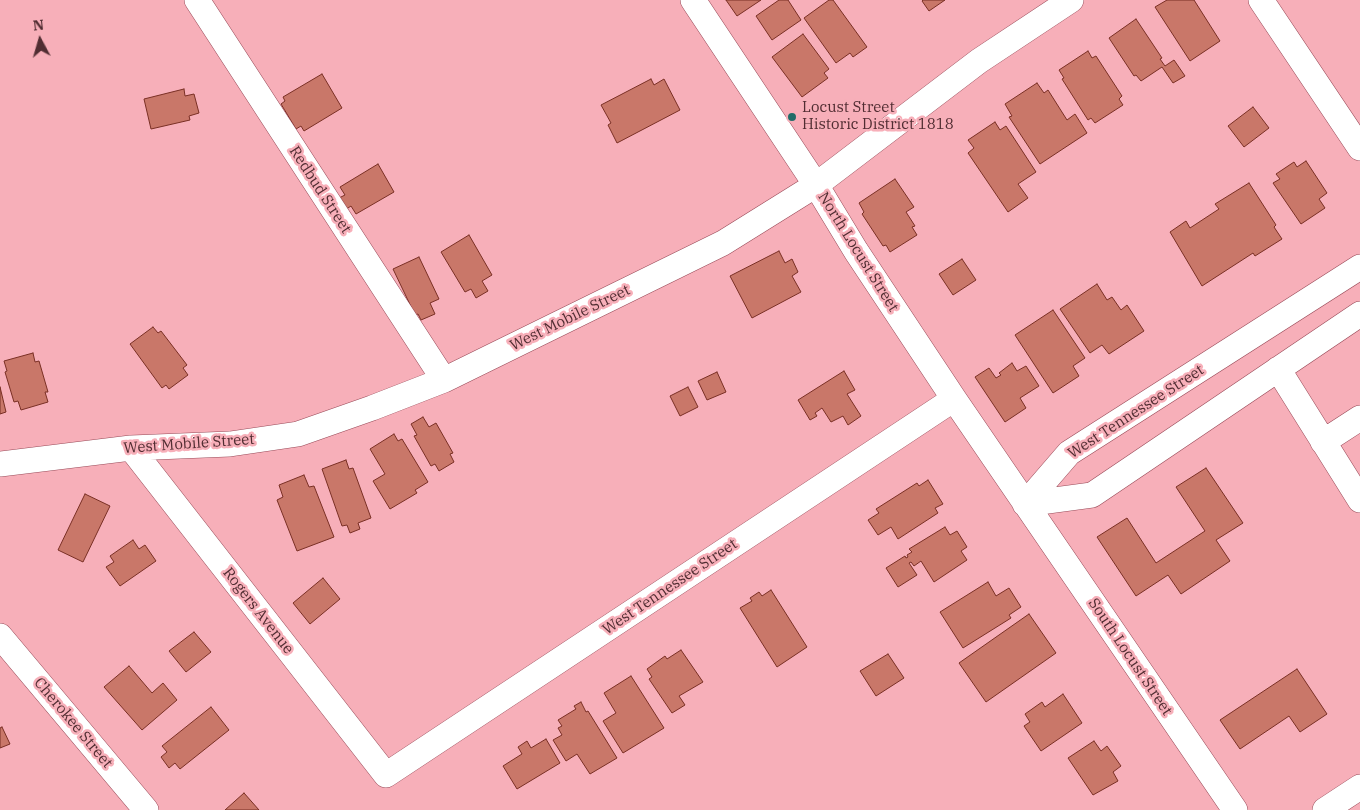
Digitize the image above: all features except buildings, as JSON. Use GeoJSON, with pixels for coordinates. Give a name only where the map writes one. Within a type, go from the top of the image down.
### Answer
{"type":"FeatureCollection","features":[{"type":"Feature","properties":{"kind":"street","name":"Redbud Street"},"geometry":{"type":"LineString","coordinates":[[197,0],[444,380]]}},
{"type":"Feature","properties":{"kind":"street","name":"North Locust Street"},"geometry":{"type":"LineString","coordinates":[[693,0],[816,186],[856,251],[1025,504]]}},
{"type":"Feature","properties":{"kind":"street","name":"West Mobile Street"},"geometry":{"type":"LineString","coordinates":[[0,464],[131,448],[230,444],[298,434],[444,380],[722,242],[816,186],[978,61],[1071,0]]}},
{"type":"Feature","properties":{"kind":"street"},"geometry":{"type":"LineString","coordinates":[[1261,0],[1360,148]]}},
{"type":"Feature","properties":{"kind":"street","name":"West Tennessee Street"},"geometry":{"type":"LineString","coordinates":[[1025,504],[1069,453],[1360,267]]}},
{"type":"Feature","properties":{"kind":"street"},"geometry":{"type":"LineString","coordinates":[[1025,504],[1092,495],[1360,314]]}},
{"type":"Feature","properties":{"kind":"street"},"geometry":{"type":"LineString","coordinates":[[1278,370],[1360,500]]}},
{"type":"Feature","properties":{"kind":"street","name":"West Tennessee Street"},"geometry":{"type":"LineString","coordinates":[[386,775],[954,399]]}},
{"type":"Feature","properties":{"kind":"street"},"geometry":{"type":"LineString","coordinates":[[1323,442],[1360,418]]}},
{"type":"Feature","properties":{"kind":"street","name":"Rogers Avenue"},"geometry":{"type":"LineString","coordinates":[[131,448],[386,775]]}},
{"type":"Feature","properties":{"kind":"street","name":"South Locust Street"},"geometry":{"type":"LineString","coordinates":[[1025,504],[1235,810]]}},
{"type":"Feature","properties":{"kind":"street","name":"Cherokee Street"},"geometry":{"type":"LineString","coordinates":[[0,636],[146,810]]}},
{"type":"Feature","properties":{"kind":"street"},"geometry":{"type":"LineString","coordinates":[[1325,810],[1360,787]]}},
{"type":"Feature","properties":{"kind":"place","name":"Locust Street Historic District 1818"},"geometry":{"type":"Point","coordinates":[792,117]}}]}
